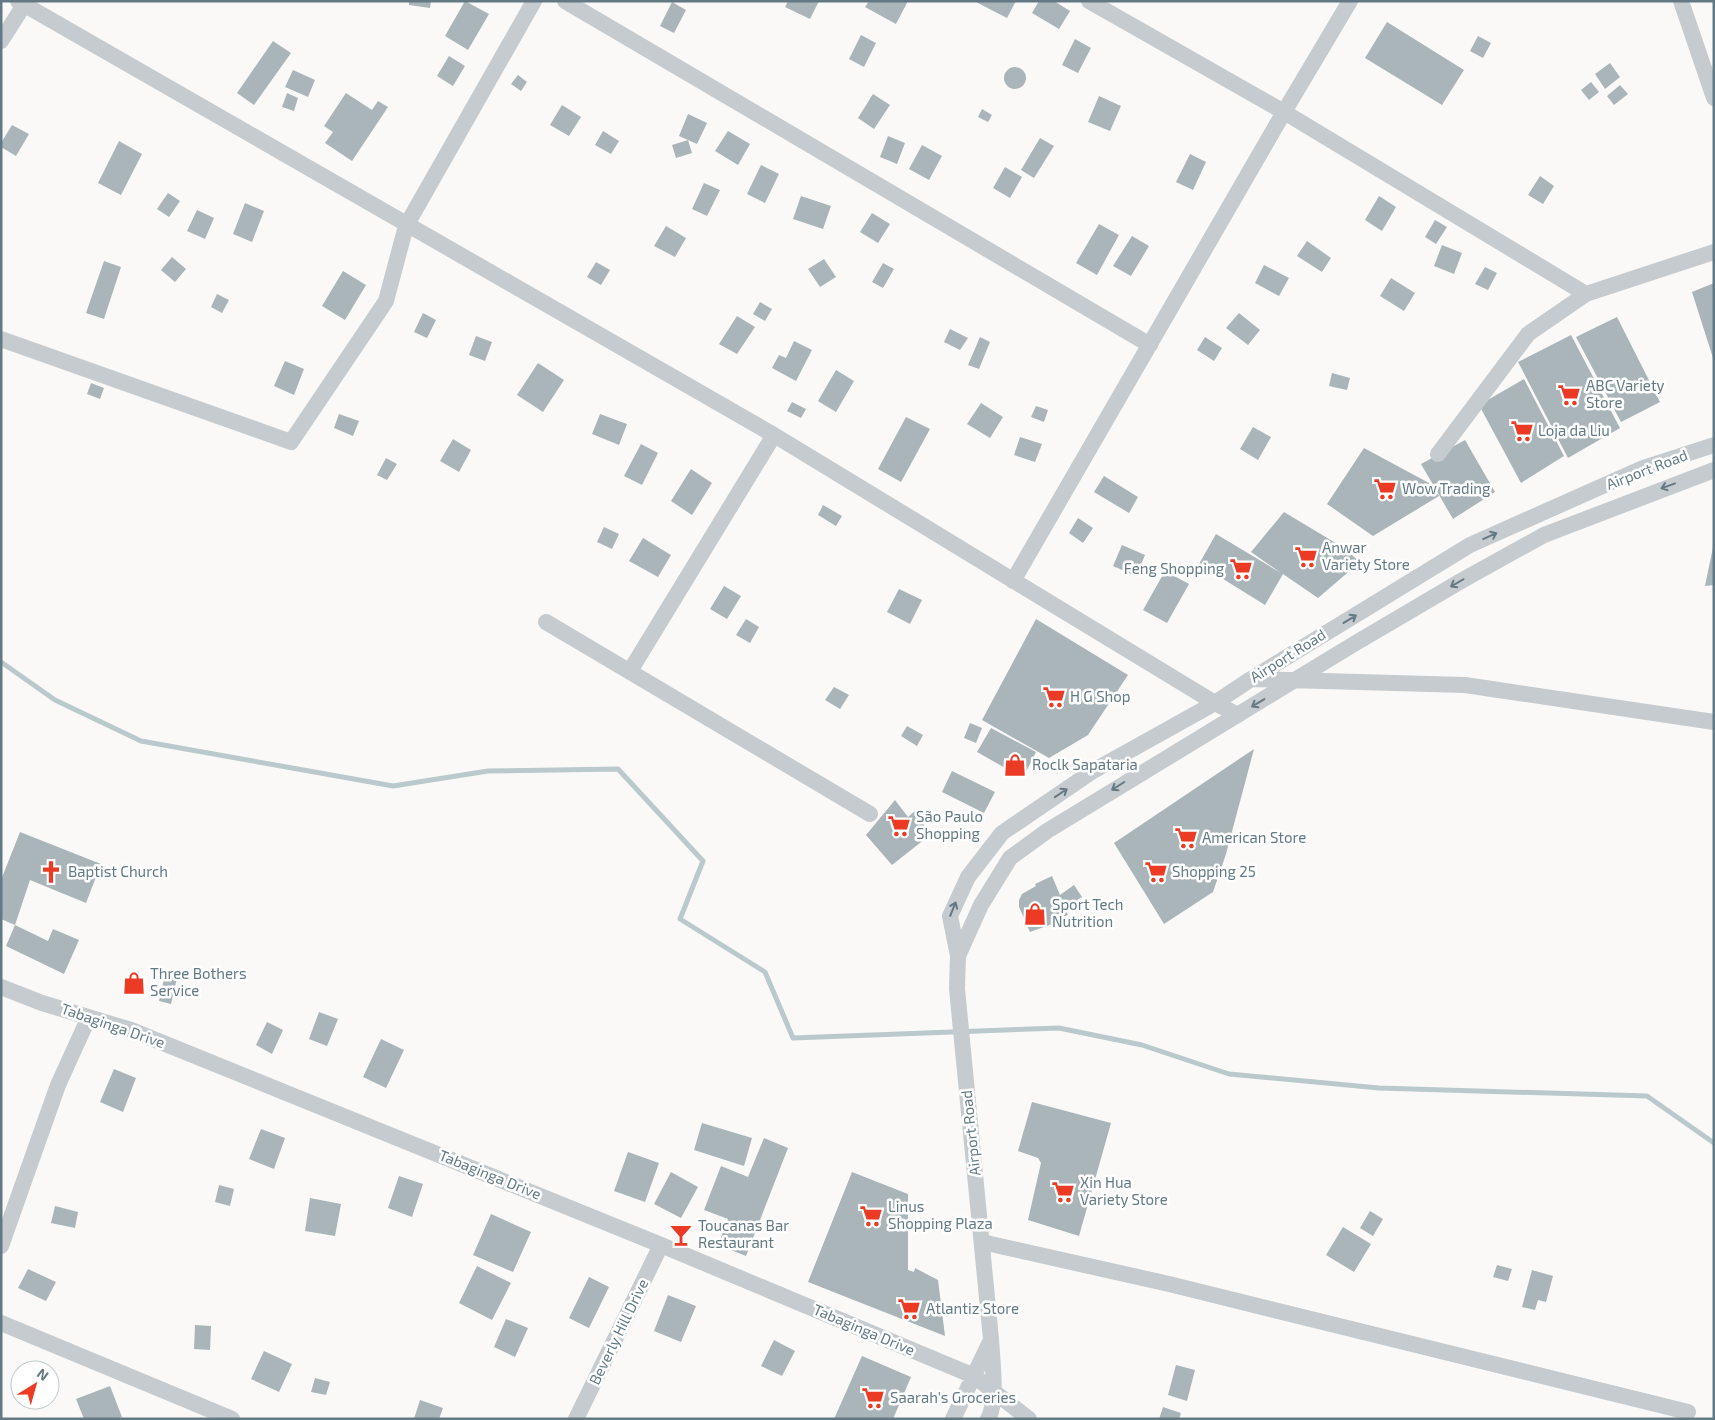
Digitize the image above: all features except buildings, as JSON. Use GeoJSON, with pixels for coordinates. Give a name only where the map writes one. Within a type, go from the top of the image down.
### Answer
{"type":"FeatureCollection","features":[{"type":"Feature","properties":{"kind":"street"},"geometry":{"type":"LineString","coordinates":[[1,339],[291,442],[386,301],[406,226],[534,1]]}},
{"type":"Feature","properties":{"kind":"street"},"geometry":{"type":"LineString","coordinates":[[565,1],[1150,345]]}},
{"type":"Feature","properties":{"kind":"street"},"geometry":{"type":"LineString","coordinates":[[1089,1],[1284,112],[1586,294]]}},
{"type":"Feature","properties":{"kind":"street"},"geometry":{"type":"LineString","coordinates":[[1013,581],[1350,1]]}},
{"type":"Feature","properties":{"kind":"street"},"geometry":{"type":"LineString","coordinates":[[1681,1],[1714,98]]}},
{"type":"Feature","properties":{"kind":"street"},"geometry":{"type":"LineString","coordinates":[[1,41],[21,3],[406,226],[774,435],[1215,703],[1238,715]]}},
{"type":"Feature","properties":{"kind":"street"},"geometry":{"type":"LineString","coordinates":[[1438,454],[1528,334],[1586,294],[1714,252]]}},
{"type":"Feature","properties":{"kind":"street"},"geometry":{"type":"LineString","coordinates":[[630,670],[774,435]]}},
{"type":"Feature","properties":{"kind":"street","name":"Airport Road"},"geometry":{"type":"LineString","coordinates":[[988,1419],[993,1392],[991,1339],[961,1039],[957,989],[958,956],[950,916],[968,877],[1002,833],[1093,771],[1215,703],[1470,545],[1644,468],[1714,445]]}},
{"type":"Feature","properties":{"kind":"street","name":"Airport Road"},"geometry":{"type":"LineString","coordinates":[[958,956],[981,905],[1010,858],[1047,830],[1461,581],[1544,535],[1714,470]]}},
{"type":"Feature","properties":{"kind":"street"},"geometry":{"type":"LineString","coordinates":[[546,622],[630,670],[870,814]]}},
{"type":"Feature","properties":{"kind":"street"},"geometry":{"type":"LineString","coordinates":[[1251,679],[1465,685],[1714,722]]}},
{"type":"Feature","properties":{"kind":"street","name":"Tabaginga Drive"},"geometry":{"type":"LineString","coordinates":[[1,987],[42,1003],[131,1030],[661,1245],[974,1376],[1029,1419]]}},
{"type":"Feature","properties":{"kind":"street"},"geometry":{"type":"LineString","coordinates":[[1,1246],[58,1085],[89,1017]]}},
{"type":"Feature","properties":{"kind":"street"},"geometry":{"type":"LineString","coordinates":[[982,1242],[1169,1284],[1688,1412]]}},
{"type":"Feature","properties":{"kind":"street","name":"Beverly Hill Drive"},"geometry":{"type":"LineString","coordinates":[[576,1419],[661,1245]]}},
{"type":"Feature","properties":{"kind":"street"},"geometry":{"type":"LineString","coordinates":[[1,1323],[232,1419]]}},
{"type":"Feature","properties":{"kind":"street","name":"Airport Road"},"geometry":{"type":"LineString","coordinates":[[952,1419],[991,1339]]}},
{"type":"Feature","properties":{"kind":"waterway"},"geometry":{"type":"LineString","coordinates":[[1,662],[55,700],[141,741],[393,786],[488,771],[618,769],[703,861],[680,919],[765,972],[793,1038],[1059,1028],[1142,1045],[1229,1074],[1379,1088],[1647,1096],[1714,1143]]}},
{"type":"Feature","properties":{"kind":"place","name":"ABC Variety Store"},"geometry":{"type":"Point","coordinates":[1569,395]}},
{"type":"Feature","properties":{"kind":"place","name":"Loja da Liu"},"geometry":{"type":"Point","coordinates":[1522,431]}},
{"type":"Feature","properties":{"kind":"place","name":"Wow Trading"},"geometry":{"type":"Point","coordinates":[1385,489]}},
{"type":"Feature","properties":{"kind":"place","name":"Anwar Variety Store"},"geometry":{"type":"Point","coordinates":[1306,557]}},
{"type":"Feature","properties":{"kind":"place","name":"Feng Shopping"},"geometry":{"type":"Point","coordinates":[1241,569]}},
{"type":"Feature","properties":{"kind":"place","name":"H G Shop"},"geometry":{"type":"Point","coordinates":[1054,697]}},
{"type":"Feature","properties":{"kind":"place","name":"Roclk Sapataria"},"geometry":{"type":"Point","coordinates":[1015,765]}},
{"type":"Feature","properties":{"kind":"place","name":"São Paulo Shopping"},"geometry":{"type":"Point","coordinates":[899,826]}},
{"type":"Feature","properties":{"kind":"place","name":"American Store"},"geometry":{"type":"Point","coordinates":[1186,838]}},
{"type":"Feature","properties":{"kind":"place","name":"Baptist Church"},"geometry":{"type":"Point","coordinates":[51,872]}},
{"type":"Feature","properties":{"kind":"place","name":"Shopping 25"},"geometry":{"type":"Point","coordinates":[1156,872]}},
{"type":"Feature","properties":{"kind":"place","name":"Sport Tech Nutrition"},"geometry":{"type":"Point","coordinates":[1035,914]}},
{"type":"Feature","properties":{"kind":"place","name":"Three Bothers Service"},"geometry":{"type":"Point","coordinates":[134,983]}},
{"type":"Feature","properties":{"kind":"place","name":"Xin Hua Variety Store"},"geometry":{"type":"Point","coordinates":[1063,1192]}},
{"type":"Feature","properties":{"kind":"place","name":"Linus Shopping Plaza"},"geometry":{"type":"Point","coordinates":[871,1216]}},
{"type":"Feature","properties":{"kind":"place","name":"Toucanas Bar Restaurant"},"geometry":{"type":"Point","coordinates":[681,1235]}},
{"type":"Feature","properties":{"kind":"place","name":"Atlantiz Store"},"geometry":{"type":"Point","coordinates":[909,1309]}},
{"type":"Feature","properties":{"kind":"place","name":"Saarah's Groceries"},"geometry":{"type":"Point","coordinates":[873,1398]}}]}
